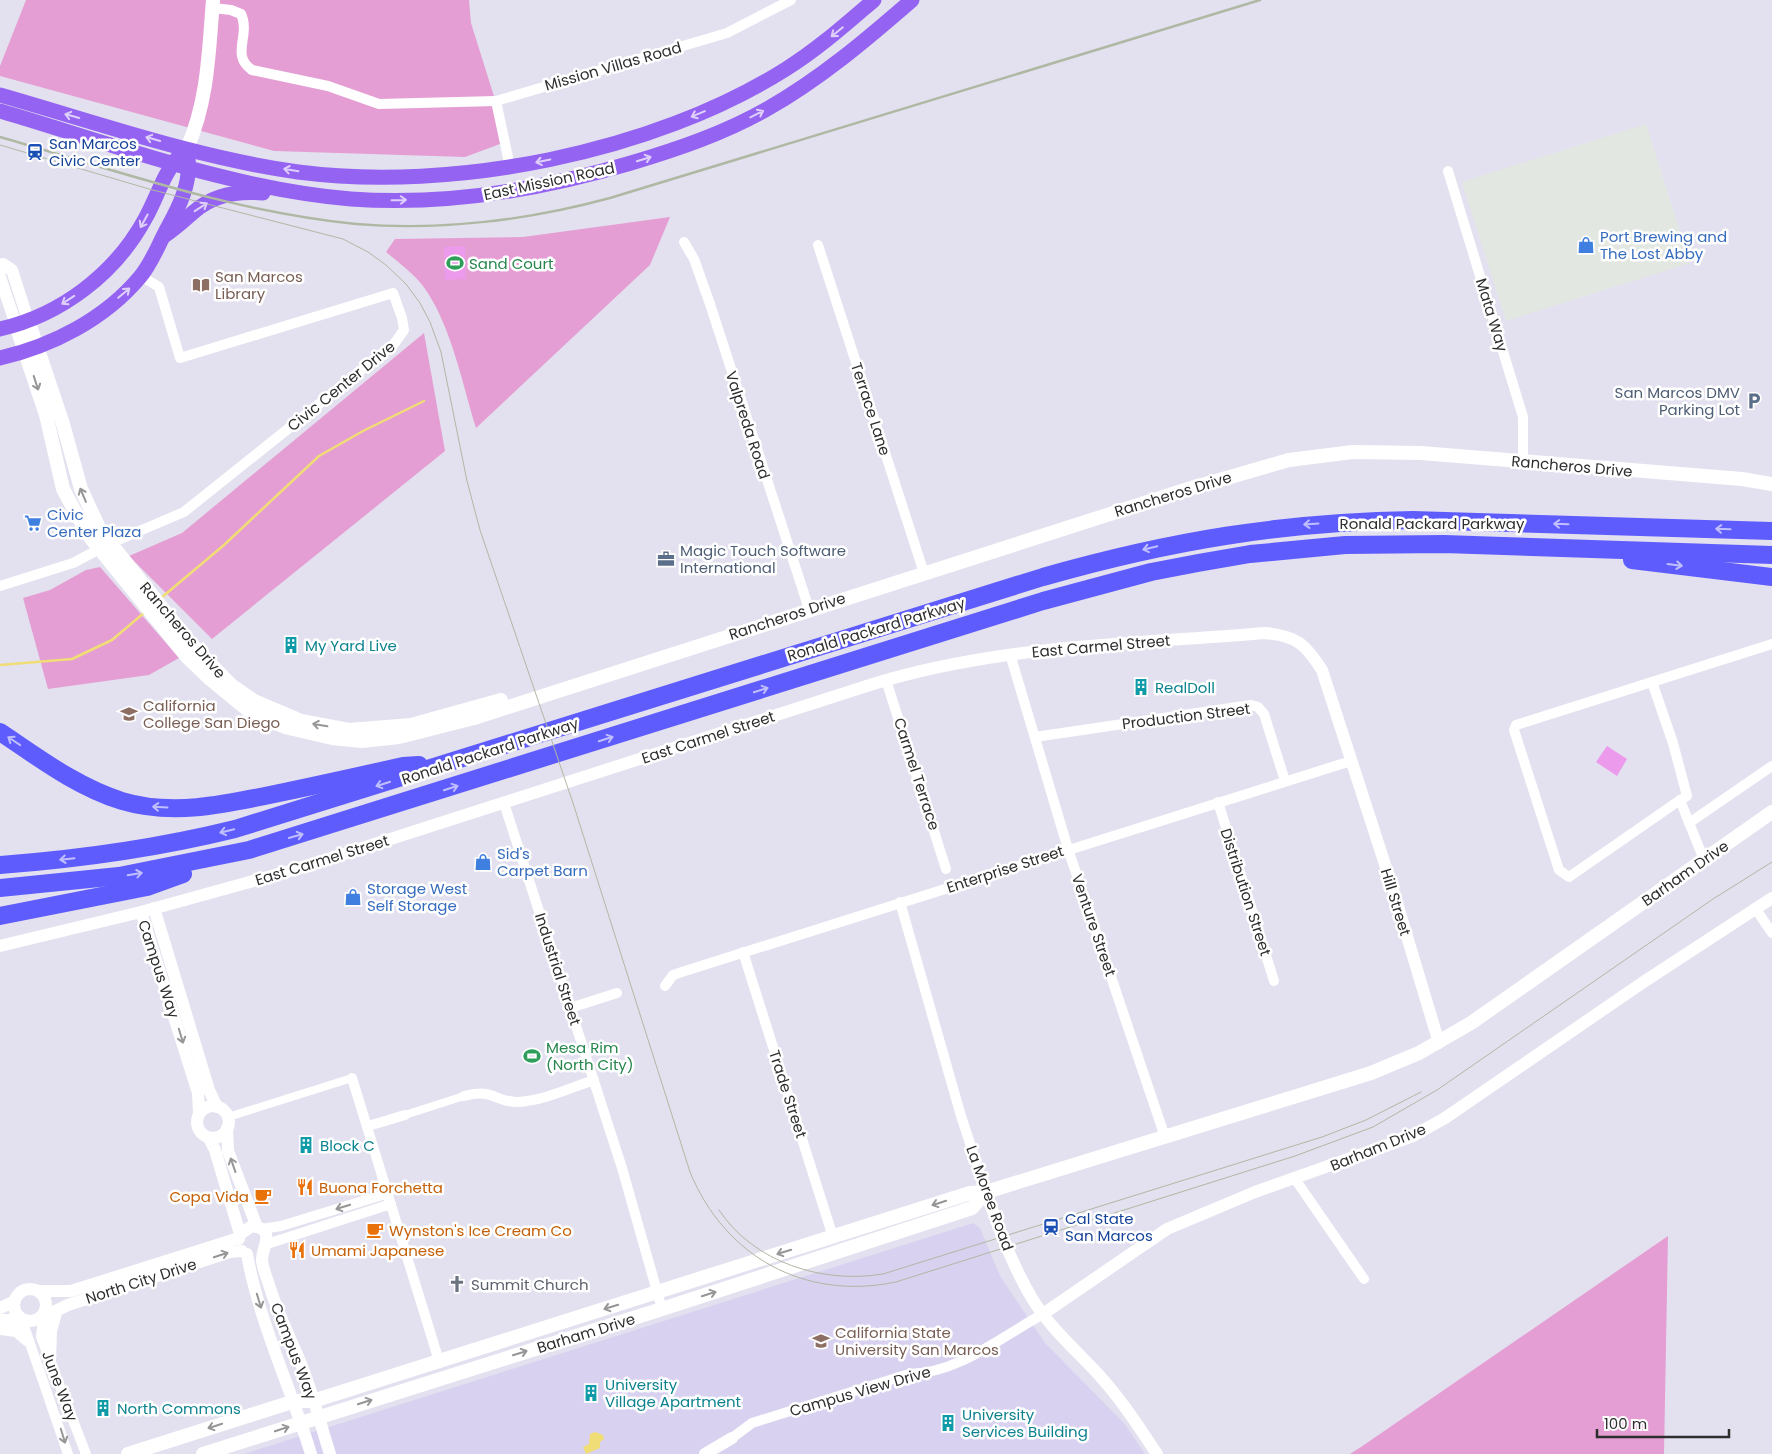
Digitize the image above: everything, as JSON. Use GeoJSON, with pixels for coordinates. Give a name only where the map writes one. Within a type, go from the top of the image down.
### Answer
{"type":"FeatureCollection","features":[{"type":"Feature","properties":{"kind":"highway","name":"Ronald Packard Parkway"},"geometry":{"type":"LineString","coordinates":[[0,865],[106,855],[199,838],[282,816],[1043,577],[1106,559],[1211,537],[1298,525],[1413,520],[1772,531]]}},
{"type":"Feature","properties":{"kind":"highway","name":"Ronald Packard Parkway"},"geometry":{"type":"LineString","coordinates":[[0,888],[119,876],[249,850],[1033,604],[1151,572],[1250,554],[1345,545],[1435,544],[1772,555]]}},
{"type":"Feature","properties":{"kind":"highway"},"geometry":{"type":"LineString","coordinates":[[1575,548],[1626,560],[1772,577]]}},
{"type":"Feature","properties":{"kind":"highway"},"geometry":{"type":"LineString","coordinates":[[0,732],[51,766],[96,791],[124,801],[152,807],[184,808],[217,805],[402,766],[446,764]]}},
{"type":"Feature","properties":{"kind":"highway"},"geometry":{"type":"LineString","coordinates":[[0,916],[147,887],[249,850]]}},
{"type":"Feature","properties":{"kind":"main road","name":"East Mission Road"},"geometry":{"type":"LineString","coordinates":[[0,111],[245,182],[350,199],[401,200],[474,197],[518,191],[584,176],[704,139],[766,109],[834,66],[912,0]]}},
{"type":"Feature","properties":{"kind":"main road","name":"East Mission Road"},"geometry":{"type":"LineString","coordinates":[[0,95],[187,148],[257,165],[353,177],[383,178],[510,167],[595,148],[660,128],[715,107],[786,69],[818,47],[866,3]]}},
{"type":"Feature","properties":{"kind":"main road"},"geometry":{"type":"LineString","coordinates":[[834,66],[842,47],[867,25],[866,3]]}},
{"type":"Feature","properties":{"kind":"main road"},"geometry":{"type":"LineString","coordinates":[[0,329],[22,323],[55,308],[84,290],[119,258],[139,230],[174,162],[187,148],[195,131],[205,83],[213,4]]}},
{"type":"Feature","properties":{"kind":"main road"},"geometry":{"type":"LineString","coordinates":[[0,358],[32,349],[68,334],[100,314],[141,276],[163,237],[182,197],[189,167],[187,148]]}},
{"type":"Feature","properties":{"kind":"main road"},"geometry":{"type":"LineString","coordinates":[[163,237],[182,224],[196,210],[215,199],[234,194],[262,192],[287,197],[350,199]]}},
{"type":"Feature","properties":{"kind":"main road","name":"Rancheros Drive"},"geometry":{"type":"LineString","coordinates":[[22,323],[32,349],[63,489],[85,530],[104,547],[122,568],[188,648],[209,678],[248,710],[285,727],[305,733],[362,741],[399,737],[474,718],[809,609],[1185,490],[1289,460],[1353,452],[1421,453],[1742,479],[1772,484]]}},
{"type":"Feature","properties":{"kind":"main road","name":"Barham Drive"},"geometry":{"type":"LineString","coordinates":[[434,1362],[970,1193],[986,1192],[1371,1073],[1439,1043],[1609,928],[1772,812]]}},
{"type":"Feature","properties":{"kind":"main road","name":"Barham Drive"},"geometry":{"type":"LineString","coordinates":[[302,1422],[662,1309],[972,1208],[986,1192]]}},
{"type":"Feature","properties":{"kind":"main road"},"geometry":{"type":"LineString","coordinates":[[128,1454],[295,1401],[313,1400],[434,1362]]}},
{"type":"Feature","properties":{"kind":"main road"},"geometry":{"type":"LineString","coordinates":[[202,1454],[302,1422]]}},
{"type":"Feature","properties":{"kind":"street","name":"Mission Villas Road"},"geometry":{"type":"LineString","coordinates":[[213,4],[241,14],[246,23],[241,55],[244,64],[252,70],[328,86],[379,104],[496,101],[727,33],[791,0]]}},
{"type":"Feature","properties":{"kind":"street"},"geometry":{"type":"LineString","coordinates":[[496,101],[510,167]]}},
{"type":"Feature","properties":{"kind":"street","name":"Mata Way"},"geometry":{"type":"LineString","coordinates":[[1448,171],[1523,418],[1523,462]]}},
{"type":"Feature","properties":{"kind":"street","name":"Valpreda Road"},"geometry":{"type":"LineString","coordinates":[[684,242],[694,259],[710,304],[809,609]]}},
{"type":"Feature","properties":{"kind":"street","name":"Terrace Lane"},"geometry":{"type":"LineString","coordinates":[[818,245],[924,573]]}},
{"type":"Feature","properties":{"kind":"street","name":"Rancheros Drive"},"geometry":{"type":"LineString","coordinates":[[0,272],[3,264],[12,270],[22,323]]}},
{"type":"Feature","properties":{"kind":"street","name":"Civic Center Drive"},"geometry":{"type":"LineString","coordinates":[[104,547],[184,512],[394,344],[404,330],[393,292],[180,358],[159,287],[141,276]]}},
{"type":"Feature","properties":{"kind":"street","name":"Rancheros Drive"},"geometry":{"type":"LineString","coordinates":[[0,277],[22,323]]}},
{"type":"Feature","properties":{"kind":"street"},"geometry":{"type":"LineString","coordinates":[[0,586],[73,563],[104,547]]}},
{"type":"Feature","properties":{"kind":"street","name":"East Carmel Street"},"geometry":{"type":"LineString","coordinates":[[0,946],[141,912],[297,869],[886,680],[1010,654],[1265,632],[1282,634],[1296,639],[1308,649],[1322,670],[1351,761]]}},
{"type":"Feature","properties":{"kind":"street"},"geometry":{"type":"LineString","coordinates":[[1652,682],[1687,796],[1569,877],[1559,870],[1514,730],[1516,724],[1772,644]]}},
{"type":"Feature","properties":{"kind":"street","name":"Venture Street"},"geometry":{"type":"LineString","coordinates":[[1010,654],[1068,849],[1165,1137]]}},
{"type":"Feature","properties":{"kind":"street","name":"Carmel Terrace"},"geometry":{"type":"LineString","coordinates":[[886,680],[946,869]]}},
{"type":"Feature","properties":{"kind":"street","name":"Production Street"},"geometry":{"type":"LineString","coordinates":[[1036,737],[1251,705],[1258,707],[1264,714],[1285,781]]}},
{"type":"Feature","properties":{"kind":"street","name":"Enterprise Street"},"geometry":{"type":"LineString","coordinates":[[665,986],[672,975],[1351,761]]}},
{"type":"Feature","properties":{"kind":"street","name":"Hill Street"},"geometry":{"type":"LineString","coordinates":[[1351,761],[1439,1043]]}},
{"type":"Feature","properties":{"kind":"street"},"geometry":{"type":"LineString","coordinates":[[1689,823],[1772,766]]}},
{"type":"Feature","properties":{"kind":"street"},"geometry":{"type":"LineString","coordinates":[[1680,800],[1704,860]]}},
{"type":"Feature","properties":{"kind":"street","name":"Distribution Street"},"geometry":{"type":"LineString","coordinates":[[1218,802],[1274,981]]}},
{"type":"Feature","properties":{"kind":"street","name":"Industrial Street"},"geometry":{"type":"LineString","coordinates":[[504,803],[594,1080],[662,1309]]}},
{"type":"Feature","properties":{"kind":"street","name":"Barham Drive"},"geometry":{"type":"LineString","coordinates":[[1043,1314],[1167,1229],[1255,1192],[1413,1136],[1445,1118],[1772,898]]}},
{"type":"Feature","properties":{"kind":"street","name":"La Moree Road"},"geometry":{"type":"LineString","coordinates":[[900,902],[961,1116],[998,1228],[1020,1276],[1043,1314],[1104,1382],[1157,1454]]}},
{"type":"Feature","properties":{"kind":"street","name":"Campus Way"},"geometry":{"type":"LineString","coordinates":[[154,908],[202,1048],[217,1106],[226,1112],[228,1151],[259,1228],[266,1235],[266,1246],[262,1259],[264,1268],[280,1318],[299,1358],[330,1454]]}},
{"type":"Feature","properties":{"kind":"street"},"geometry":{"type":"LineString","coordinates":[[1755,908],[1772,933]]}},
{"type":"Feature","properties":{"kind":"street","name":"Campus Way"},"geometry":{"type":"LineString","coordinates":[[141,912],[198,1093],[199,1113],[197,1128],[209,1138],[215,1150],[268,1330],[295,1401],[312,1454]]}},
{"type":"Feature","properties":{"kind":"street","name":"Trade Street"},"geometry":{"type":"LineString","coordinates":[[743,952],[833,1237]]}},
{"type":"Feature","properties":{"kind":"street"},"geometry":{"type":"LineString","coordinates":[[570,1008],[617,993]]}},
{"type":"Feature","properties":{"kind":"street"},"geometry":{"type":"LineString","coordinates":[[188,1060],[192,1053],[202,1048]]}},
{"type":"Feature","properties":{"kind":"street"},"geometry":{"type":"LineString","coordinates":[[209,1138],[220,1136],[228,1123],[352,1078],[390,1198],[434,1362]]}},
{"type":"Feature","properties":{"kind":"street"},"geometry":{"type":"LineString","coordinates":[[368,1126],[479,1092],[514,1102],[530,1101],[594,1080]]}},
{"type":"Feature","properties":{"kind":"street"},"geometry":{"type":"LineString","coordinates":[[199,1113],[207,1107],[217,1106]]}},
{"type":"Feature","properties":{"kind":"street"},"geometry":{"type":"LineString","coordinates":[[1295,1179],[1364,1279]]}},
{"type":"Feature","properties":{"kind":"street"},"geometry":{"type":"LineString","coordinates":[[239,1236],[248,1228],[281,1226],[390,1198]]}},
{"type":"Feature","properties":{"kind":"street"},"geometry":{"type":"LineString","coordinates":[[244,1252],[259,1254],[266,1246],[390,1198]]}},
{"type":"Feature","properties":{"kind":"street","name":"North City Drive"},"geometry":{"type":"LineString","coordinates":[[0,1308],[15,1301],[21,1292],[26,1289],[70,1292],[239,1236]]}},
{"type":"Feature","properties":{"kind":"street","name":"North City Drive"},"geometry":{"type":"LineString","coordinates":[[0,1320],[35,1320],[56,1313],[68,1306],[225,1254],[244,1252]]}},
{"type":"Feature","properties":{"kind":"street"},"geometry":{"type":"LineString","coordinates":[[38,1291],[45,1299],[46,1304],[43,1317]]}},
{"type":"Feature","properties":{"kind":"street"},"geometry":{"type":"LineString","coordinates":[[15,1301],[16,1313],[22,1320]]}},
{"type":"Feature","properties":{"kind":"street"},"geometry":{"type":"LineString","coordinates":[[50,1362],[51,1331],[56,1313]]}},
{"type":"Feature","properties":{"kind":"street","name":"Campus View Drive"},"geometry":{"type":"LineString","coordinates":[[705,1454],[732,1438],[752,1423],[909,1374],[920,1374],[960,1361],[986,1349],[1043,1314]]}},
{"type":"Feature","properties":{"kind":"street","name":"June Way"},"geometry":{"type":"LineString","coordinates":[[43,1317],[41,1337],[86,1454]]}},
{"type":"Feature","properties":{"kind":"street","name":"June Way"},"geometry":{"type":"LineString","coordinates":[[22,1320],[28,1341],[54,1407],[68,1454]]}},
{"type":"Feature","properties":{"kind":"street"},"geometry":{"type":"LineString","coordinates":[[0,1329],[16,1331],[28,1341]]}},
{"type":"Feature","properties":{"kind":"shaded area"},"geometry":{"type":"Polygon","coordinates":[[[26,0],[469,0],[471,23],[508,141],[465,157],[274,151],[0,76],[0,66],[26,0]]]}},
{"type":"Feature","properties":{"kind":"shaded area"},"geometry":{"type":"Polygon","coordinates":[[[1646,124],[1690,263],[1506,321],[1462,182],[1646,124]]]}},
{"type":"Feature","properties":{"kind":"shaded area"},"geometry":{"type":"Polygon","coordinates":[[[670,217],[650,265],[476,428],[455,354],[433,301],[415,277],[386,252],[395,239],[523,237],[670,217]]]}},
{"type":"Feature","properties":{"kind":"shaded area","name":"Sand Court"},"geometry":{"type":"Polygon","coordinates":[[[465,246],[466,279],[445,280],[444,247],[465,246]]]}},
{"type":"Feature","properties":{"kind":"shaded area"},"geometry":{"type":"Polygon","coordinates":[[[424,333],[445,451],[212,639],[129,556],[182,533],[424,333]]]}},
{"type":"Feature","properties":{"kind":"shaded area"},"geometry":{"type":"Polygon","coordinates":[[[100,567],[179,658],[149,675],[48,689],[23,598],[50,590],[86,570],[100,567]]]}},
{"type":"Feature","properties":{"kind":"shaded area"},"geometry":{"type":"Polygon","coordinates":[[[1607,746],[1627,759],[1617,776],[1596,762],[1607,746]]]}},
{"type":"Feature","properties":{"kind":"shaded area","name":"California State University San Marcos"},"geometry":{"type":"Polygon","coordinates":[[[973,1223],[980,1228],[1000,1276],[1045,1343],[1125,1424],[1145,1454],[244,1454],[973,1223]]]}},
{"type":"Feature","properties":{"kind":"shaded area"},"geometry":{"type":"Polygon","coordinates":[[[1668,1236],[1664,1454],[1350,1454],[1361,1447],[1668,1236]]]}},
{"type":"Feature","properties":{"kind":"shaded area"},"geometry":{"type":"Polygon","coordinates":[[[595,1432],[603,1435],[604,1439],[600,1442],[600,1448],[586,1454],[583,1447],[589,1444],[590,1434],[595,1432]]]}},
{"type":"Feature","properties":{"kind":"waterway"},"geometry":{"type":"LineString","coordinates":[[161,598],[224,545],[319,456],[363,431],[424,401]]}},
{"type":"Feature","properties":{"kind":"waterway"},"geometry":{"type":"LineString","coordinates":[[0,665],[72,659],[112,640],[145,612]]}},
{"type":"Feature","properties":{"kind":"tram line"},"geometry":{"type":"LineString","coordinates":[[0,145],[149,189],[343,239],[368,252],[386,265],[406,284],[420,303],[430,322],[441,352],[467,481],[480,530],[573,803],[690,1172],[705,1202],[724,1228],[747,1249],[772,1266],[800,1278],[830,1285],[862,1286],[896,1282],[1295,1156],[1373,1127],[1437,1090],[1713,899],[1772,862]]}},
{"type":"Feature","properties":{"kind":"tram line"},"geometry":{"type":"LineString","coordinates":[[719,1210],[751,1244],[770,1256],[792,1266],[837,1276],[883,1274],[1322,1137],[1366,1120],[1421,1092]]}},
{"type":"Feature","properties":{"kind":"railway"},"geometry":{"type":"LineString","coordinates":[[0,137],[176,189],[265,210],[310,218],[388,226],[452,225],[484,222],[548,212],[610,198],[1260,0]]}},
{"type":"Feature","properties":{"kind":"place","name":"San Marcos Civic Center"},"geometry":{"type":"Point","coordinates":[35,152]}},
{"type":"Feature","properties":{"kind":"place","name":"Port Brewing and The Lost Abby"},"geometry":{"type":"Point","coordinates":[1586,245]}},
{"type":"Feature","properties":{"kind":"place","name":"Sand Court"},"geometry":{"type":"Point","coordinates":[455,263]}},
{"type":"Feature","properties":{"kind":"place","name":"San Marcos Library"},"geometry":{"type":"Point","coordinates":[201,285]}},
{"type":"Feature","properties":{"kind":"place","name":"San Marcos DMV Parking Lot"},"geometry":{"type":"Point","coordinates":[1754,401]}},
{"type":"Feature","properties":{"kind":"place","name":"Civic Center Plaza"},"geometry":{"type":"Point","coordinates":[33,523]}},
{"type":"Feature","properties":{"kind":"place","name":"Magic Touch Software International"},"geometry":{"type":"Point","coordinates":[666,559]}},
{"type":"Feature","properties":{"kind":"place","name":"My Yard Live"},"geometry":{"type":"Point","coordinates":[291,645]}},
{"type":"Feature","properties":{"kind":"place","name":"RealDoll"},"geometry":{"type":"Point","coordinates":[1141,687]}},
{"type":"Feature","properties":{"kind":"place","name":"California College San Diego"},"geometry":{"type":"Point","coordinates":[129,714]}},
{"type":"Feature","properties":{"kind":"place","name":"Sid's Carpet Barn"},"geometry":{"type":"Point","coordinates":[483,862]}},
{"type":"Feature","properties":{"kind":"place","name":"Storage West Self Storage"},"geometry":{"type":"Point","coordinates":[353,897]}},
{"type":"Feature","properties":{"kind":"place","name":"Mesa Rim (North City)"},"geometry":{"type":"Point","coordinates":[532,1056]}},
{"type":"Feature","properties":{"kind":"place","name":"Block C"},"geometry":{"type":"Point","coordinates":[306,1145]}},
{"type":"Feature","properties":{"kind":"place","name":"Buona Forchetta"},"geometry":{"type":"Point","coordinates":[305,1187]}},
{"type":"Feature","properties":{"kind":"place","name":"Copa Vida"},"geometry":{"type":"Point","coordinates":[263,1196]}},
{"type":"Feature","properties":{"kind":"place","name":"Cal State San Marcos"},"geometry":{"type":"Point","coordinates":[1051,1227]}},
{"type":"Feature","properties":{"kind":"place","name":"Wynston's Ice Cream Co"},"geometry":{"type":"Point","coordinates":[375,1230]}},
{"type":"Feature","properties":{"kind":"place","name":"Umami Japanese"},"geometry":{"type":"Point","coordinates":[297,1250]}},
{"type":"Feature","properties":{"kind":"place","name":"Summit Church"},"geometry":{"type":"Point","coordinates":[457,1284]}},
{"type":"Feature","properties":{"kind":"place","name":"California State University San Marcos"},"geometry":{"type":"Point","coordinates":[821,1341]}},
{"type":"Feature","properties":{"kind":"place","name":"University Village Apartment"},"geometry":{"type":"Point","coordinates":[591,1393]}},
{"type":"Feature","properties":{"kind":"place","name":"North Commons"},"geometry":{"type":"Point","coordinates":[103,1408]}},
{"type":"Feature","properties":{"kind":"place","name":"University Services Building"},"geometry":{"type":"Point","coordinates":[948,1423]}}]}
